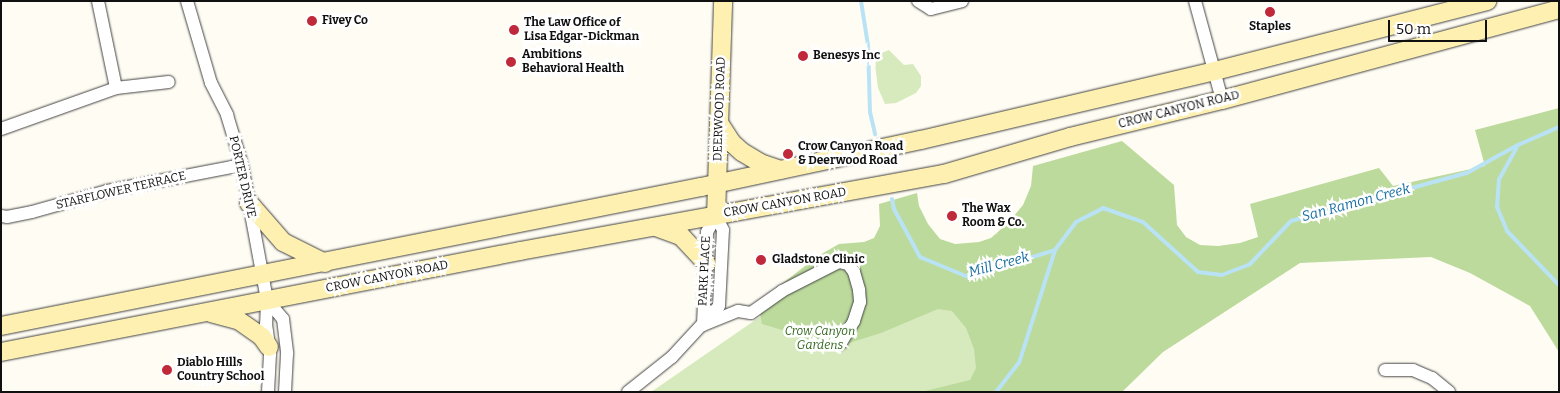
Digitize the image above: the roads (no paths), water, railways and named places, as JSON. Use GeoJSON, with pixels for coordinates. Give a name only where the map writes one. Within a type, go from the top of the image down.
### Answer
{"type":"FeatureCollection","features":[{"type":"Feature","properties":{"kind":"main road","name":"DEERWOOD ROAD"},"geometry":{"type":"LineString","coordinates":[[716,216],[722,1]]}},
{"type":"Feature","properties":{"kind":"main road","name":"CROW CANYON ROAD"},"geometry":{"type":"LineString","coordinates":[[1,326],[717,184],[1215,71],[1487,1]]}},
{"type":"Feature","properties":{"kind":"main road","name":"CROW CANYON ROAD"},"geometry":{"type":"LineString","coordinates":[[1,352],[267,300],[944,174],[1070,137],[1222,100],[1559,9]]}},
{"type":"Feature","properties":{"kind":"main road"},"geometry":{"type":"LineString","coordinates":[[719,123],[732,143],[742,152],[760,163],[781,170]]}},
{"type":"Feature","properties":{"kind":"main road"},"geometry":{"type":"LineString","coordinates":[[249,203],[283,242],[325,263]]}},
{"type":"Feature","properties":{"kind":"main road"},"geometry":{"type":"LineString","coordinates":[[656,227],[681,236],[706,263]]}},
{"type":"Feature","properties":{"kind":"main road"},"geometry":{"type":"LineString","coordinates":[[208,312],[238,320],[262,337],[269,347]]}},
{"type":"Feature","properties":{"kind":"street"},"geometry":{"type":"LineString","coordinates":[[98,1],[116,88]]}},
{"type":"Feature","properties":{"kind":"street","name":"PORTER DRIVE"},"geometry":{"type":"LineString","coordinates":[[187,1],[211,83],[226,115],[242,165],[267,300]]}},
{"type":"Feature","properties":{"kind":"street"},"geometry":{"type":"LineString","coordinates":[[918,2],[931,9],[962,1]]}},
{"type":"Feature","properties":{"kind":"street"},"geometry":{"type":"LineString","coordinates":[[1195,1],[1222,100]]}},
{"type":"Feature","properties":{"kind":"street"},"geometry":{"type":"LineString","coordinates":[[1,129],[116,88],[169,82]]}},
{"type":"Feature","properties":{"kind":"street","name":"STARFLOWER TERRACE"},"geometry":{"type":"LineString","coordinates":[[1,216],[7,217],[107,191],[242,165]]}},
{"type":"Feature","properties":{"kind":"street","name":"PARK PLACE"},"geometry":{"type":"LineString","coordinates":[[704,325],[707,232],[716,216]]}},
{"type":"Feature","properties":{"kind":"street","name":"PARK PLACE"},"geometry":{"type":"LineString","coordinates":[[628,392],[672,357],[704,325],[718,306],[723,230],[716,216]]}},
{"type":"Feature","properties":{"kind":"street"},"geometry":{"type":"LineString","coordinates":[[704,325],[738,311],[751,313],[782,291],[839,262],[848,264],[854,272],[860,290],[860,302],[854,321],[841,343]]}},
{"type":"Feature","properties":{"kind":"street"},"geometry":{"type":"LineString","coordinates":[[267,300],[268,392]]}},
{"type":"Feature","properties":{"kind":"street"},"geometry":{"type":"LineString","coordinates":[[267,300],[283,319],[287,354],[285,392]]}},
{"type":"Feature","properties":{"kind":"street"},"geometry":{"type":"LineString","coordinates":[[1385,370],[1413,370],[1432,378],[1449,392]]}},
{"type":"Feature","properties":{"kind":"waterway","name":"Mill Creek"},"geometry":{"type":"LineString","coordinates":[[861,1],[868,45],[870,112],[875,134]]}},
{"type":"Feature","properties":{"kind":"waterway","name":"San Ramon Creek"},"geometry":{"type":"LineString","coordinates":[[996,392],[1019,363],[1055,250],[1076,222],[1103,208],[1143,222],[1198,272],[1222,275],[1250,264],[1291,221],[1467,173],[1518,145],[1559,127]]}},
{"type":"Feature","properties":{"kind":"waterway"},"geometry":{"type":"LineString","coordinates":[[1517,147],[1499,179],[1497,207],[1507,231],[1559,285]]}},
{"type":"Feature","properties":{"kind":"waterway","name":"Mill Creek"},"geometry":{"type":"LineString","coordinates":[[892,199],[894,209],[920,257],[968,277],[1055,250]]}},
{"type":"Feature","properties":{"kind":"place","name":"Staples"},"geometry":{"type":"Point","coordinates":[1270,12]}},
{"type":"Feature","properties":{"kind":"place","name":"Fivey Co"},"geometry":{"type":"Point","coordinates":[312,21]}},
{"type":"Feature","properties":{"kind":"place","name":"The Law Office of Lisa Edgar-Dickman"},"geometry":{"type":"Point","coordinates":[514,30]}},
{"type":"Feature","properties":{"kind":"place","name":"Benesys Inc"},"geometry":{"type":"Point","coordinates":[803,56]}},
{"type":"Feature","properties":{"kind":"place","name":"Ambitions Behavioral Health"},"geometry":{"type":"Point","coordinates":[511,62]}},
{"type":"Feature","properties":{"kind":"place","name":"Crow Canyon Road & Deerwood Road"},"geometry":{"type":"Point","coordinates":[788,154]}},
{"type":"Feature","properties":{"kind":"place","name":"The Wax Room & Co."},"geometry":{"type":"Point","coordinates":[952,216]}},
{"type":"Feature","properties":{"kind":"place","name":"Gladstone Clinic"},"geometry":{"type":"Point","coordinates":[761,260]}},
{"type":"Feature","properties":{"kind":"place","name":"Diablo Hills Country School"},"geometry":{"type":"Point","coordinates":[167,370]}},
{"type":"Feature","properties":{"kind":"park label","name":"Crow Canyon Gardens"},"geometry":{"type":"Point","coordinates":[820,339]}}]}
